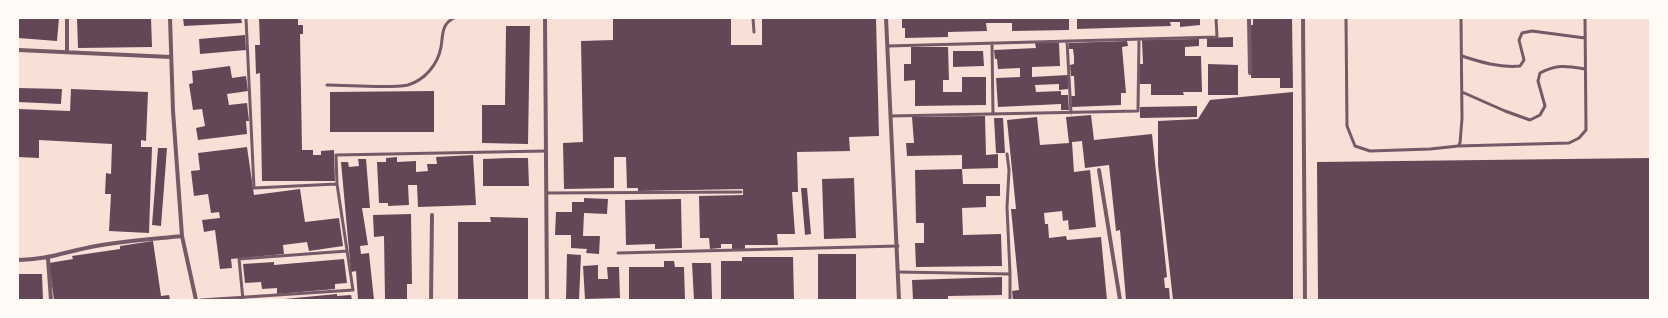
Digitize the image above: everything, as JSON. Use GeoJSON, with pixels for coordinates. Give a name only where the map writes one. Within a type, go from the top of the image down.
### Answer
{"type":"FeatureCollection","features":[{"type":"Feature","properties":{"kind":"street"},"geometry":{"type":"LineString","coordinates":[[66,18],[67,52]]}},
{"type":"Feature","properties":{"kind":"street"},"geometry":{"type":"LineString","coordinates":[[170,18],[173,111],[182,236],[196,300]]}},
{"type":"Feature","properties":{"kind":"street"},"geometry":{"type":"LineString","coordinates":[[545,18],[547,300]]}},
{"type":"Feature","properties":{"kind":"street"},"geometry":{"type":"LineString","coordinates":[[886,18],[898,246],[899,300]]}},
{"type":"Feature","properties":{"kind":"street"},"geometry":{"type":"LineString","coordinates":[[1249,18],[1250,73]]}},
{"type":"Feature","properties":{"kind":"street"},"geometry":{"type":"LineString","coordinates":[[1303,18],[1305,300]]}},
{"type":"Feature","properties":{"kind":"street"},"geometry":{"type":"LineString","coordinates":[[18,50],[171,57]]}},
{"type":"Feature","properties":{"kind":"street"},"geometry":{"type":"LineString","coordinates":[[1099,170],[1120,300]]}},
{"type":"Feature","properties":{"kind":"street"},"geometry":{"type":"LineString","coordinates":[[431,300],[432,215]]}},
{"type":"Feature","properties":{"kind":"street"},"geometry":{"type":"LineString","coordinates":[[18,260],[48,259],[95,246],[182,236]]}},
{"type":"Feature","properties":{"kind":"street"},"geometry":{"type":"LineString","coordinates":[[48,259],[51,300]]}},
{"type":"Feature","properties":{"kind":"lane"},"geometry":{"type":"LineString","coordinates":[[246,18],[254,188],[337,184]]}},
{"type":"Feature","properties":{"kind":"lane"},"geometry":{"type":"LineString","coordinates":[[327,85],[392,86],[408,85],[417,81],[426,75],[436,62],[441,47],[443,30],[449,20],[454,18]]}},
{"type":"Feature","properties":{"kind":"lane"},"geometry":{"type":"LineString","coordinates":[[753,18],[754,32]]}},
{"type":"Feature","properties":{"kind":"lane"},"geometry":{"type":"LineString","coordinates":[[888,46],[1217,37],[1216,18]]}},
{"type":"Feature","properties":{"kind":"lane"},"geometry":{"type":"LineString","coordinates":[[1346,18],[1347,126],[1355,146],[1370,151],[1442,149],[1458,146],[1569,143],[1579,138],[1586,130],[1585,18]]}},
{"type":"Feature","properties":{"kind":"lane"},"geometry":{"type":"LineString","coordinates":[[1458,146],[1460,143],[1462,119],[1461,18]]}},
{"type":"Feature","properties":{"kind":"lane"},"geometry":{"type":"LineString","coordinates":[[1462,56],[1511,67],[1520,66],[1524,60],[1519,40],[1522,33],[1532,31],[1585,38]]}},
{"type":"Feature","properties":{"kind":"lane"},"geometry":{"type":"LineString","coordinates":[[891,116],[1138,111],[1139,39]]}},
{"type":"Feature","properties":{"kind":"lane"},"geometry":{"type":"LineString","coordinates":[[1067,41],[1071,113]]}},
{"type":"Feature","properties":{"kind":"lane"},"geometry":{"type":"LineString","coordinates":[[992,43],[993,114]]}},
{"type":"Feature","properties":{"kind":"lane"},"geometry":{"type":"LineString","coordinates":[[1462,92],[1530,120],[1540,115],[1545,106],[1538,81],[1540,73],[1552,67],[1566,66],[1585,69]]}},
{"type":"Feature","properties":{"kind":"lane"},"geometry":{"type":"LineString","coordinates":[[201,300],[242,299],[353,290],[337,184],[336,155],[546,151]]}},
{"type":"Feature","properties":{"kind":"lane"},"geometry":{"type":"LineString","coordinates":[[1007,154],[1009,170],[1007,207],[1010,300]]}},
{"type":"Feature","properties":{"kind":"lane"},"geometry":{"type":"LineString","coordinates":[[547,193],[741,192]]}},
{"type":"Feature","properties":{"kind":"lane"},"geometry":{"type":"LineString","coordinates":[[618,253],[898,246]]}},
{"type":"Feature","properties":{"kind":"lane"},"geometry":{"type":"LineString","coordinates":[[242,299],[239,259],[347,251]]}},
{"type":"Feature","properties":{"kind":"lane"},"geometry":{"type":"LineString","coordinates":[[898,272],[1010,274]]}},
{"type":"Feature","properties":{"kind":"building"},"geometry":{"type":"Polygon","coordinates":[[[18,18],[59,18],[57,41],[18,38],[18,18]]]}},
{"type":"Feature","properties":{"kind":"building"},"geometry":{"type":"Polygon","coordinates":[[[77,18],[151,18],[152,47],[78,48],[77,18]]]}},
{"type":"Feature","properties":{"kind":"building"},"geometry":{"type":"Polygon","coordinates":[[[183,18],[241,18],[242,23],[184,26],[183,18]]]}},
{"type":"Feature","properties":{"kind":"building"},"geometry":{"type":"Polygon","coordinates":[[[259,18],[298,18],[298,25],[303,25],[303,34],[300,34],[302,150],[313,150],[313,155],[321,155],[321,151],[334,150],[335,181],[262,181],[260,73],[256,74],[255,45],[260,45],[259,18]]]}},
{"type":"Feature","properties":{"kind":"building"},"geometry":{"type":"Polygon","coordinates":[[[613,18],[731,18],[731,45],[762,45],[762,18],[876,18],[879,136],[849,137],[850,151],[797,152],[798,192],[792,192],[795,234],[777,234],[778,245],[745,245],[745,249],[732,249],[732,244],[721,244],[721,248],[710,249],[709,238],[700,238],[699,196],[743,195],[743,189],[638,191],[638,188],[627,188],[626,157],[614,157],[614,188],[564,189],[563,143],[583,142],[581,41],[613,40],[613,18]]]}},
{"type":"Feature","properties":{"kind":"building"},"geometry":{"type":"Polygon","coordinates":[[[902,18],[1069,18],[1069,30],[1012,31],[1012,23],[986,23],[987,31],[948,32],[948,37],[905,38],[905,28],[902,28],[902,18]]]}},
{"type":"Feature","properties":{"kind":"building"},"geometry":{"type":"Polygon","coordinates":[[[1077,18],[1200,18],[1200,25],[1180,27],[1180,22],[1170,22],[1171,26],[1077,29],[1077,18]]]}},
{"type":"Feature","properties":{"kind":"building"},"geometry":{"type":"Polygon","coordinates":[[[1253,18],[1292,18],[1293,88],[1280,88],[1280,78],[1251,78],[1251,25],[1253,25],[1253,18]]]}},
{"type":"Feature","properties":{"kind":"building"},"geometry":{"type":"Polygon","coordinates":[[[506,26],[530,26],[528,144],[482,143],[482,105],[505,105],[506,26]]]}},
{"type":"Feature","properties":{"kind":"building"},"geometry":{"type":"Polygon","coordinates":[[[245,35],[246,50],[200,54],[199,39],[245,35]]]}},
{"type":"Feature","properties":{"kind":"building"},"geometry":{"type":"Polygon","coordinates":[[[1233,37],[1233,47],[1207,47],[1207,38],[1233,37]]]}},
{"type":"Feature","properties":{"kind":"building"},"geometry":{"type":"Polygon","coordinates":[[[1199,39],[1199,46],[1185,47],[1185,56],[1201,56],[1202,92],[1183,92],[1184,95],[1151,95],[1151,84],[1140,84],[1139,64],[1143,64],[1142,40],[1199,39]]]}},
{"type":"Feature","properties":{"kind":"building"},"geometry":{"type":"Polygon","coordinates":[[[1127,41],[1128,46],[1122,47],[1126,93],[1121,93],[1121,105],[1072,107],[1071,96],[1075,96],[1074,76],[1071,76],[1070,65],[1074,64],[1074,57],[1073,49],[1069,49],[1069,43],[1127,41]]]}},
{"type":"Feature","properties":{"kind":"building"},"geometry":{"type":"Polygon","coordinates":[[[1035,43],[1059,43],[1060,66],[1032,67],[1032,77],[1068,75],[1068,89],[1059,90],[1059,84],[1035,85],[1036,92],[1061,91],[1061,95],[1068,95],[1069,110],[1061,110],[1061,104],[998,107],[996,78],[1020,77],[1020,68],[998,69],[994,50],[1036,48],[1035,43]]]}},
{"type":"Feature","properties":{"kind":"building"},"geometry":{"type":"Polygon","coordinates":[[[911,47],[948,47],[949,80],[943,80],[943,92],[962,92],[962,77],[986,77],[986,105],[915,106],[915,80],[904,81],[904,64],[911,64],[911,47]]]}},
{"type":"Feature","properties":{"kind":"building"},"geometry":{"type":"Polygon","coordinates":[[[953,51],[983,51],[984,66],[953,67],[953,51]]]}},
{"type":"Feature","properties":{"kind":"building"},"geometry":{"type":"Polygon","coordinates":[[[1208,64],[1238,65],[1238,95],[1208,95],[1208,64]]]}},
{"type":"Feature","properties":{"kind":"building"},"geometry":{"type":"Polygon","coordinates":[[[230,66],[232,78],[246,76],[248,91],[227,94],[229,105],[247,103],[249,121],[246,121],[247,134],[198,140],[196,128],[205,126],[202,109],[193,110],[189,84],[193,83],[192,71],[230,66]]]}},
{"type":"Feature","properties":{"kind":"building"},"geometry":{"type":"Polygon","coordinates":[[[18,88],[62,89],[61,104],[18,102],[18,88]]]}},
{"type":"Feature","properties":{"kind":"building"},"geometry":{"type":"Polygon","coordinates":[[[71,89],[148,92],[146,141],[141,140],[141,147],[152,147],[149,233],[109,231],[111,194],[105,194],[106,173],[111,174],[112,144],[39,140],[39,158],[18,157],[18,109],[70,111],[71,89]]]}},
{"type":"Feature","properties":{"kind":"building"},"geometry":{"type":"Polygon","coordinates":[[[434,91],[434,132],[330,132],[330,92],[434,91]]]}},
{"type":"Feature","properties":{"kind":"building"},"geometry":{"type":"Polygon","coordinates":[[[1293,92],[1293,300],[1173,300],[1158,165],[1158,121],[1198,119],[1210,100],[1293,92]]]}},
{"type":"Feature","properties":{"kind":"building"},"geometry":{"type":"Polygon","coordinates":[[[1197,106],[1197,117],[1140,118],[1140,107],[1197,106]]]}},
{"type":"Feature","properties":{"kind":"building"},"geometry":{"type":"Polygon","coordinates":[[[1091,115],[1094,140],[1152,134],[1167,277],[1164,278],[1165,288],[1169,288],[1170,300],[1126,300],[1120,230],[1116,231],[1109,165],[1085,168],[1082,141],[1072,142],[1074,172],[1090,170],[1096,227],[1069,230],[1068,220],[1063,221],[1062,211],[1044,213],[1045,224],[1048,224],[1049,238],[1066,236],[1067,240],[1101,237],[1107,300],[1013,300],[1012,291],[1019,290],[1011,209],[1016,209],[1007,120],[1037,117],[1040,145],[1069,143],[1066,117],[1091,115]]]}},
{"type":"Feature","properties":{"kind":"building"},"geometry":{"type":"Polygon","coordinates":[[[985,116],[986,155],[998,154],[998,168],[962,169],[962,155],[907,156],[906,143],[914,143],[912,117],[985,116]]]}},
{"type":"Feature","properties":{"kind":"building"},"geometry":{"type":"Polygon","coordinates":[[[994,118],[1003,118],[1005,153],[996,153],[994,118]]]}},
{"type":"Feature","properties":{"kind":"building"},"geometry":{"type":"Polygon","coordinates":[[[247,147],[254,195],[300,189],[305,222],[339,218],[343,246],[309,251],[307,242],[283,245],[284,254],[231,259],[232,268],[220,269],[215,230],[204,232],[202,220],[220,218],[219,212],[211,213],[208,194],[194,196],[191,171],[200,170],[198,153],[247,147]]]}},
{"type":"Feature","properties":{"kind":"building"},"geometry":{"type":"Polygon","coordinates":[[[158,148],[167,148],[161,226],[152,225],[158,148]]]}},
{"type":"Feature","properties":{"kind":"building"},"geometry":{"type":"Polygon","coordinates":[[[473,155],[476,205],[418,207],[417,185],[408,185],[409,205],[388,206],[388,203],[379,203],[377,162],[386,162],[386,158],[397,157],[397,162],[416,161],[416,172],[428,171],[427,164],[437,164],[436,157],[473,155]]]}},
{"type":"Feature","properties":{"kind":"building"},"geometry":{"type":"Polygon","coordinates":[[[528,158],[529,186],[483,186],[483,159],[528,158]]]}},
{"type":"Feature","properties":{"kind":"building"},"geometry":{"type":"Polygon","coordinates":[[[1650,158],[1650,300],[1318,300],[1317,162],[1650,158]]]}},
{"type":"Feature","properties":{"kind":"building"},"geometry":{"type":"Polygon","coordinates":[[[358,159],[366,159],[370,208],[362,208],[368,245],[360,246],[361,254],[369,253],[374,300],[358,300],[356,271],[351,272],[341,162],[348,162],[349,167],[359,166],[358,159]]]}},
{"type":"Feature","properties":{"kind":"building"},"geometry":{"type":"Polygon","coordinates":[[[962,169],[963,184],[1000,184],[1000,196],[986,196],[986,207],[962,208],[963,235],[1001,234],[1002,266],[916,267],[915,243],[924,243],[924,223],[916,223],[915,170],[962,169]]]}},
{"type":"Feature","properties":{"kind":"building"},"geometry":{"type":"Polygon","coordinates":[[[854,178],[856,238],[824,239],[822,179],[854,178]]]}},
{"type":"Feature","properties":{"kind":"building"},"geometry":{"type":"Polygon","coordinates":[[[801,188],[807,188],[811,234],[805,235],[801,188]]]}},
{"type":"Feature","properties":{"kind":"building"},"geometry":{"type":"Polygon","coordinates":[[[584,198],[608,199],[607,214],[584,213],[583,236],[600,236],[599,254],[586,253],[587,249],[571,248],[571,235],[555,235],[556,212],[572,212],[572,202],[584,202],[584,198]]]}},
{"type":"Feature","properties":{"kind":"building"},"geometry":{"type":"Polygon","coordinates":[[[681,199],[682,248],[655,249],[655,244],[626,245],[625,200],[681,199]]]}},
{"type":"Feature","properties":{"kind":"building"},"geometry":{"type":"Polygon","coordinates":[[[411,214],[412,284],[407,284],[407,300],[385,299],[384,236],[374,237],[373,215],[411,214]]]}},
{"type":"Feature","properties":{"kind":"building"},"geometry":{"type":"Polygon","coordinates":[[[490,217],[528,218],[528,300],[458,300],[458,222],[491,222],[490,217]]]}},
{"type":"Feature","properties":{"kind":"building"},"geometry":{"type":"Polygon","coordinates":[[[153,241],[161,296],[169,295],[170,300],[54,300],[49,263],[73,259],[72,256],[120,249],[120,246],[153,241]]]}},
{"type":"Feature","properties":{"kind":"building"},"geometry":{"type":"Polygon","coordinates":[[[567,254],[581,255],[579,300],[566,300],[567,254]]]}},
{"type":"Feature","properties":{"kind":"building"},"geometry":{"type":"Polygon","coordinates":[[[818,254],[856,254],[856,300],[818,300],[818,254]]]}},
{"type":"Feature","properties":{"kind":"building"},"geometry":{"type":"Polygon","coordinates":[[[742,257],[793,257],[794,300],[721,300],[721,261],[742,261],[742,257]]]}},
{"type":"Feature","properties":{"kind":"building"},"geometry":{"type":"Polygon","coordinates":[[[344,259],[347,283],[335,284],[335,289],[277,294],[277,288],[262,289],[261,282],[245,283],[243,264],[274,262],[274,265],[344,259]]]}},
{"type":"Feature","properties":{"kind":"building"},"geometry":{"type":"Polygon","coordinates":[[[664,261],[674,261],[675,267],[684,267],[685,300],[629,300],[629,267],[664,267],[664,261]]]}},
{"type":"Feature","properties":{"kind":"building"},"geometry":{"type":"Polygon","coordinates":[[[692,263],[711,263],[712,300],[694,300],[692,263]]]}},
{"type":"Feature","properties":{"kind":"building"},"geometry":{"type":"Polygon","coordinates":[[[598,265],[598,279],[608,279],[607,267],[619,267],[620,298],[585,299],[583,266],[598,265]]]}},
{"type":"Feature","properties":{"kind":"building"},"geometry":{"type":"Polygon","coordinates":[[[18,274],[42,274],[43,300],[18,300],[18,274]]]}},
{"type":"Feature","properties":{"kind":"building"},"geometry":{"type":"Polygon","coordinates":[[[1002,277],[1002,295],[948,296],[948,300],[913,300],[912,280],[1002,277]]]}},
{"type":"Feature","properties":{"kind":"building"},"geometry":{"type":"Polygon","coordinates":[[[337,294],[337,296],[351,295],[352,300],[274,300],[337,294]]]}}]}
